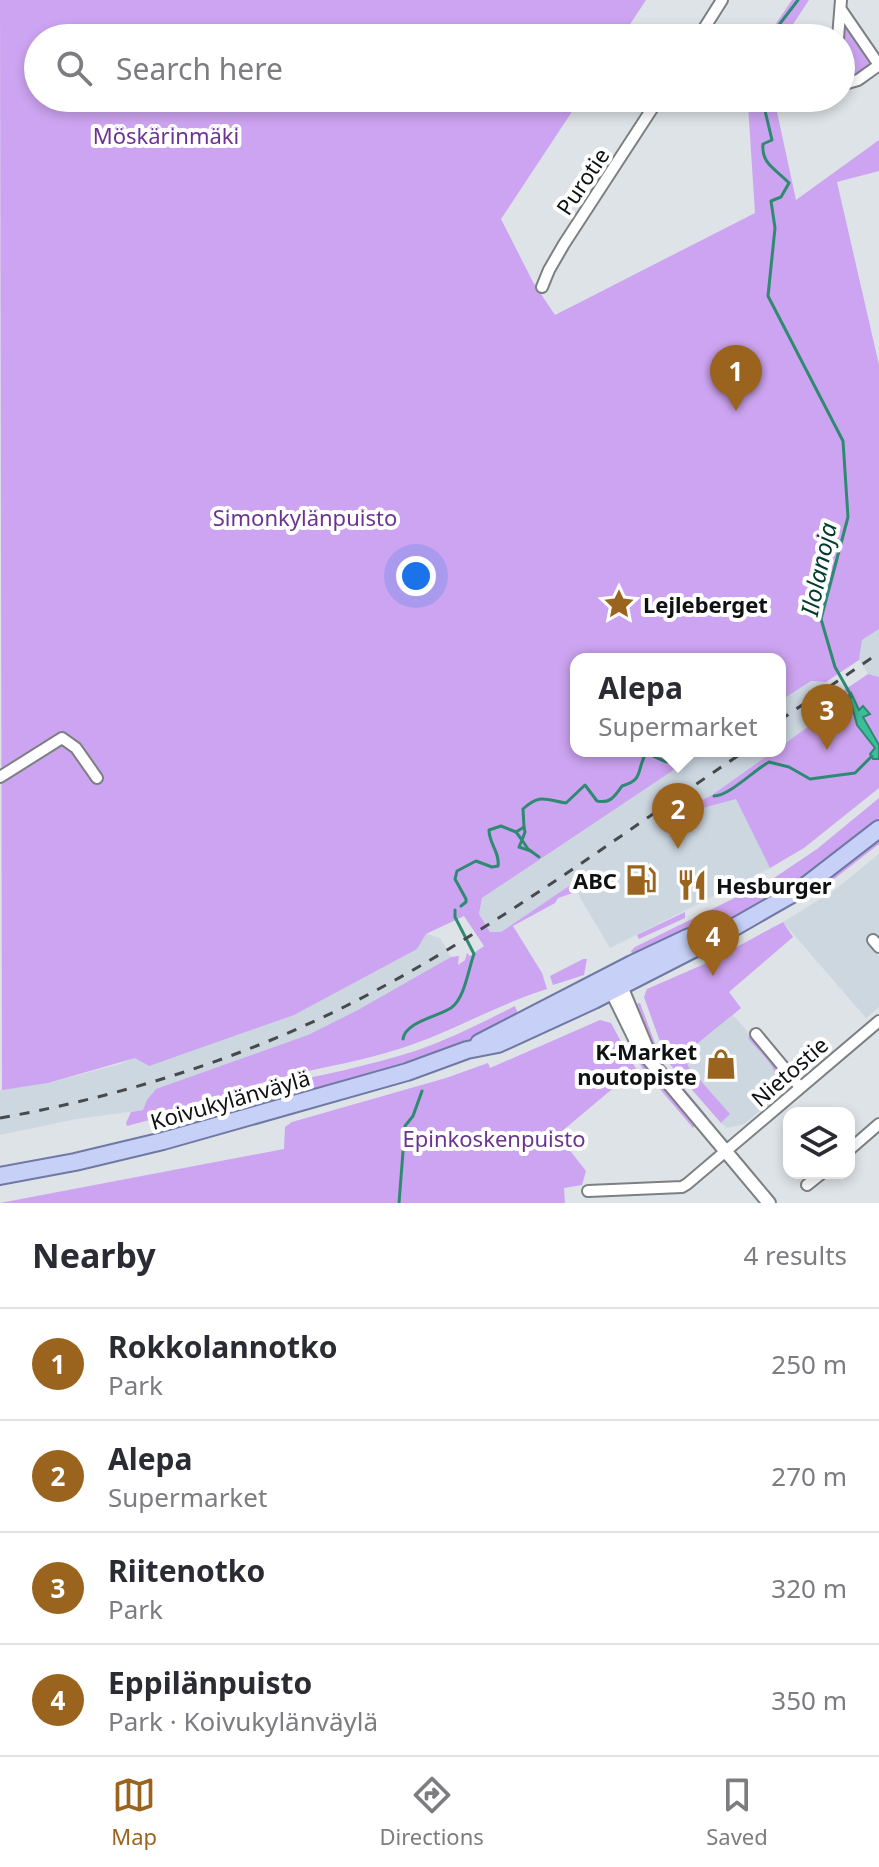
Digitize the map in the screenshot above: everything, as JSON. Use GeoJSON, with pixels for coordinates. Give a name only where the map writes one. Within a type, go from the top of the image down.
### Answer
{"type":"FeatureCollection","features":[{"type":"Feature","properties":{"kind":"main road","name":"Koivukylänväylä"},"geometry":{"type":"LineString","coordinates":[[0,1176],[163,1141],[407,1072],[467,1050],[492,1035],[613,982],[687,938],[747,918],[804,887],[879,829]]}},
{"type":"Feature","properties":{"kind":"street"},"geometry":{"type":"LineString","coordinates":[[707,24],[722,0]]}},
{"type":"Feature","properties":{"kind":"street"},"geometry":{"type":"LineString","coordinates":[[841,6],[853,24]]}},
{"type":"Feature","properties":{"kind":"street"},"geometry":{"type":"LineString","coordinates":[[855,28],[879,65],[855,81]]}},
{"type":"Feature","properties":{"kind":"street","name":"Purotie"},"geometry":{"type":"LineString","coordinates":[[542,287],[564,244],[650,112]]}},
{"type":"Feature","properties":{"kind":"street"},"geometry":{"type":"LineString","coordinates":[[0,777],[62,738],[76,748],[97,778]]}},
{"type":"Feature","properties":{"kind":"street"},"geometry":{"type":"LineString","coordinates":[[613,982],[647,1046],[648,1058],[769,1203]]}},
{"type":"Feature","properties":{"kind":"street","name":"Nietostie"},"geometry":{"type":"LineString","coordinates":[[588,1191],[682,1187],[879,1021]]}},
{"type":"Feature","properties":{"kind":"street"},"geometry":{"type":"LineString","coordinates":[[756,1034],[800,1087]]}},
{"type":"Feature","properties":{"kind":"street"},"geometry":{"type":"LineString","coordinates":[[855,1145],[879,1124]]}},
{"type":"Feature","properties":{"kind":"street"},"geometry":{"type":"LineString","coordinates":[[807,1185],[814,1179]]}},
{"type":"Feature","properties":{"kind":"shaded area"},"geometry":{"type":"Polygon","coordinates":[[[879,629],[879,677],[868,674],[859,660],[862,640],[879,629]]]}},
{"type":"Feature","properties":{"kind":"shaded area"},"geometry":{"type":"Polygon","coordinates":[[[811,681],[826,682],[834,697],[830,711],[786,743],[786,697],[811,681]]]}},
{"type":"Feature","properties":{"kind":"shaded area"},"geometry":{"type":"Polygon","coordinates":[[[851,693],[859,710],[863,706],[870,714],[863,717],[879,745],[879,759],[873,759],[870,754],[875,748],[857,725],[851,693]]]}},
{"type":"Feature","properties":{"kind":"shaded area"},"geometry":{"type":"Polygon","coordinates":[[[693,757],[766,757],[712,795],[678,814],[736,798],[770,868],[610,948],[572,884],[501,932],[490,932],[479,914],[482,898],[693,757]]]}},
{"type":"Feature","properties":{"kind":"shaded area"},"geometry":{"type":"Polygon","coordinates":[[[879,854],[879,939],[875,935],[868,942],[879,957],[879,1007],[866,1018],[783,922],[832,892],[879,854]]]}},
{"type":"Feature","properties":{"kind":"shaded area"},"geometry":{"type":"Polygon","coordinates":[[[415,930],[440,938],[451,957],[443,975],[159,1108],[76,1119],[0,1135],[0,1090],[48,1083],[120,1064],[415,930]]]}},
{"type":"Feature","properties":{"kind":"shaded area"},"geometry":{"type":"Polygon","coordinates":[[[728,993],[741,1008],[733,1015],[789,1079],[785,1090],[744,1124],[727,1128],[721,1123],[730,1114],[683,1055],[728,993]]]}},
{"type":"Feature","properties":{"kind":"green space","name":"Simonkylänpuisto"},"geometry":{"type":"Polygon","coordinates":[[[0,0],[646,0],[630,24],[24,24],[24,112],[572,112],[501,219],[533,282],[555,315],[755,213],[748,112],[777,112],[796,200],[879,140],[879,171],[837,182],[879,365],[879,629],[862,640],[859,660],[826,682],[811,681],[786,697],[786,653],[570,653],[570,757],[693,757],[482,898],[479,914],[490,932],[501,932],[572,884],[576,892],[558,898],[555,903],[513,926],[542,973],[547,989],[399,1049],[249,1087],[242,1104],[226,1106],[228,1115],[213,1118],[204,1111],[195,1110],[182,1117],[172,1114],[127,1126],[131,1112],[143,1110],[156,1089],[308,1035],[451,957],[459,956],[458,965],[465,960],[467,953],[470,956],[484,946],[464,916],[426,934],[417,949],[294,1015],[149,1066],[135,1058],[48,1083],[2,1090],[0,0]]]}},
{"type":"Feature","properties":{"kind":"green space"},"geometry":{"type":"Polygon","coordinates":[[[792,0],[809,0],[793,24],[776,24],[792,0]]]}},
{"type":"Feature","properties":{"kind":"green space"},"geometry":{"type":"Polygon","coordinates":[[[855,35],[871,58],[869,66],[855,75],[855,35]]]}},
{"type":"Feature","properties":{"kind":"green space"},"geometry":{"type":"Polygon","coordinates":[[[868,674],[879,677],[879,788],[804,848],[770,868],[736,799],[673,816],[712,795],[766,757],[786,757],[786,743],[830,711],[834,697],[868,674]]]}},
{"type":"Feature","properties":{"kind":"green space"},"geometry":{"type":"Polygon","coordinates":[[[879,798],[879,822],[842,853],[765,903],[634,959],[631,951],[635,947],[771,880],[817,849],[879,798]]]}},
{"type":"Feature","properties":{"kind":"green space"},"geometry":{"type":"Polygon","coordinates":[[[879,837],[879,844],[820,890],[715,948],[879,837]]]}},
{"type":"Feature","properties":{"kind":"green space"},"geometry":{"type":"Polygon","coordinates":[[[685,912],[685,918],[639,939],[637,935],[685,912]]]}},
{"type":"Feature","properties":{"kind":"green space"},"geometry":{"type":"Polygon","coordinates":[[[783,922],[793,937],[729,992],[741,1008],[683,1055],[689,1067],[730,1114],[721,1123],[667,1061],[644,997],[647,989],[709,962],[783,922]]]}},
{"type":"Feature","properties":{"kind":"green space"},"geometry":{"type":"Polygon","coordinates":[[[587,959],[584,975],[553,985],[550,976],[587,959]]]}},
{"type":"Feature","properties":{"kind":"green space"},"geometry":{"type":"Polygon","coordinates":[[[640,1003],[662,1062],[706,1117],[658,1062],[636,1004],[640,1003]]]}},
{"type":"Feature","properties":{"kind":"green space"},"geometry":{"type":"Polygon","coordinates":[[[515,1006],[518,1014],[462,1045],[431,1057],[269,1103],[269,1089],[261,1092],[250,1108],[256,1094],[267,1087],[418,1050],[515,1006]]]}},
{"type":"Feature","properties":{"kind":"green space","name":"Epinkoskenpuisto"},"geometry":{"type":"Polygon","coordinates":[[[600,1020],[611,1023],[636,1069],[561,1132],[564,1143],[586,1171],[582,1185],[564,1188],[565,1203],[0,1203],[284,1149],[285,1127],[292,1122],[488,1063],[490,1068],[600,1020]]]}},
{"type":"Feature","properties":{"kind":"green space"},"geometry":{"type":"Polygon","coordinates":[[[620,1020],[695,1126],[693,1128],[642,1068],[620,1020]]]}},
{"type":"Feature","properties":{"kind":"green space"},"geometry":{"type":"Polygon","coordinates":[[[750,1035],[791,1084],[777,1096],[773,1095],[776,1086],[774,1071],[748,1038],[750,1035]]]}},
{"type":"Feature","properties":{"kind":"waterway","name":"Ilolanoja"},"geometry":{"type":"LineString","coordinates":[[780,24],[798,0]]}},
{"type":"Feature","properties":{"kind":"waterway","name":"Ilolanoja"},"geometry":{"type":"LineString","coordinates":[[765,112],[772,140],[763,144],[764,157],[789,183],[781,197],[771,201],[775,228],[768,296],[843,441],[848,517],[821,619],[835,667],[852,697]]}},
{"type":"Feature","properties":{"kind":"waterway","name":"Ilolanoja"},"geometry":{"type":"LineString","coordinates":[[714,796],[734,788],[769,762],[789,767],[810,779],[855,773],[872,756]]}},
{"type":"Feature","properties":{"kind":"waterway","name":"Ilolanoja"},"geometry":{"type":"LineString","coordinates":[[461,906],[466,899],[455,879],[457,871],[476,861],[498,866],[489,830],[501,826],[516,832],[524,827],[523,809],[529,804],[543,799],[566,803],[585,785],[597,801],[609,800],[622,786],[637,778],[645,757]]}},
{"type":"Feature","properties":{"kind":"waterway","name":"Ilolanoja"},"geometry":{"type":"LineString","coordinates":[[655,757],[666,762],[683,759]]}},
{"type":"Feature","properties":{"kind":"waterway"},"geometry":{"type":"LineString","coordinates":[[524,827],[522,840],[539,857]]}},
{"type":"Feature","properties":{"kind":"waterway"},"geometry":{"type":"LineString","coordinates":[[516,832],[522,840],[519,847],[531,851]]}},
{"type":"Feature","properties":{"kind":"waterway","name":"Ilolanoja"},"geometry":{"type":"LineString","coordinates":[[403,1039],[415,1024],[451,1008],[463,991],[474,954],[455,917],[455,910]]}},
{"type":"Feature","properties":{"kind":"waterway","name":"Ilolanoja"},"geometry":{"type":"LineString","coordinates":[[399,1203],[405,1126],[413,1116],[422,1091]]}},
{"type":"Feature","properties":{"kind":"railway"},"geometry":{"type":"LineString","coordinates":[[786,716],[879,653]]}},
{"type":"Feature","properties":{"kind":"railway"},"geometry":{"type":"LineString","coordinates":[[0,1118],[89,1099],[177,1074],[263,1043],[346,1006],[500,917],[736,757]]}},
{"type":"Feature","properties":{"kind":"place","name":"Rokkolannotko"},"geometry":{"type":"Point","coordinates":[736,411]}},
{"type":"Feature","properties":{"kind":"place","name":"Lejleberget"},"geometry":{"type":"Point","coordinates":[619,604]}},
{"type":"Feature","properties":{"kind":"place","name":"Riitenotko"},"geometry":{"type":"Point","coordinates":[827,750]}},
{"type":"Feature","properties":{"kind":"place","name":"Alepa"},"geometry":{"type":"Point","coordinates":[678,849]}},
{"type":"Feature","properties":{"kind":"place","name":"ABC"},"geometry":{"type":"Point","coordinates":[641,880]}},
{"type":"Feature","properties":{"kind":"place","name":"Hesburger"},"geometry":{"type":"Point","coordinates":[692,885]}},
{"type":"Feature","properties":{"kind":"place","name":"Eppilänpuisto"},"geometry":{"type":"Point","coordinates":[713,976]}},
{"type":"Feature","properties":{"kind":"place","name":"K-Market noutopiste"},"geometry":{"type":"Point","coordinates":[721,1064]}},
{"type":"Feature","properties":{"kind":"park label","name":"Möskärinmäki"},"geometry":{"type":"Point","coordinates":[166,135]}}]}
